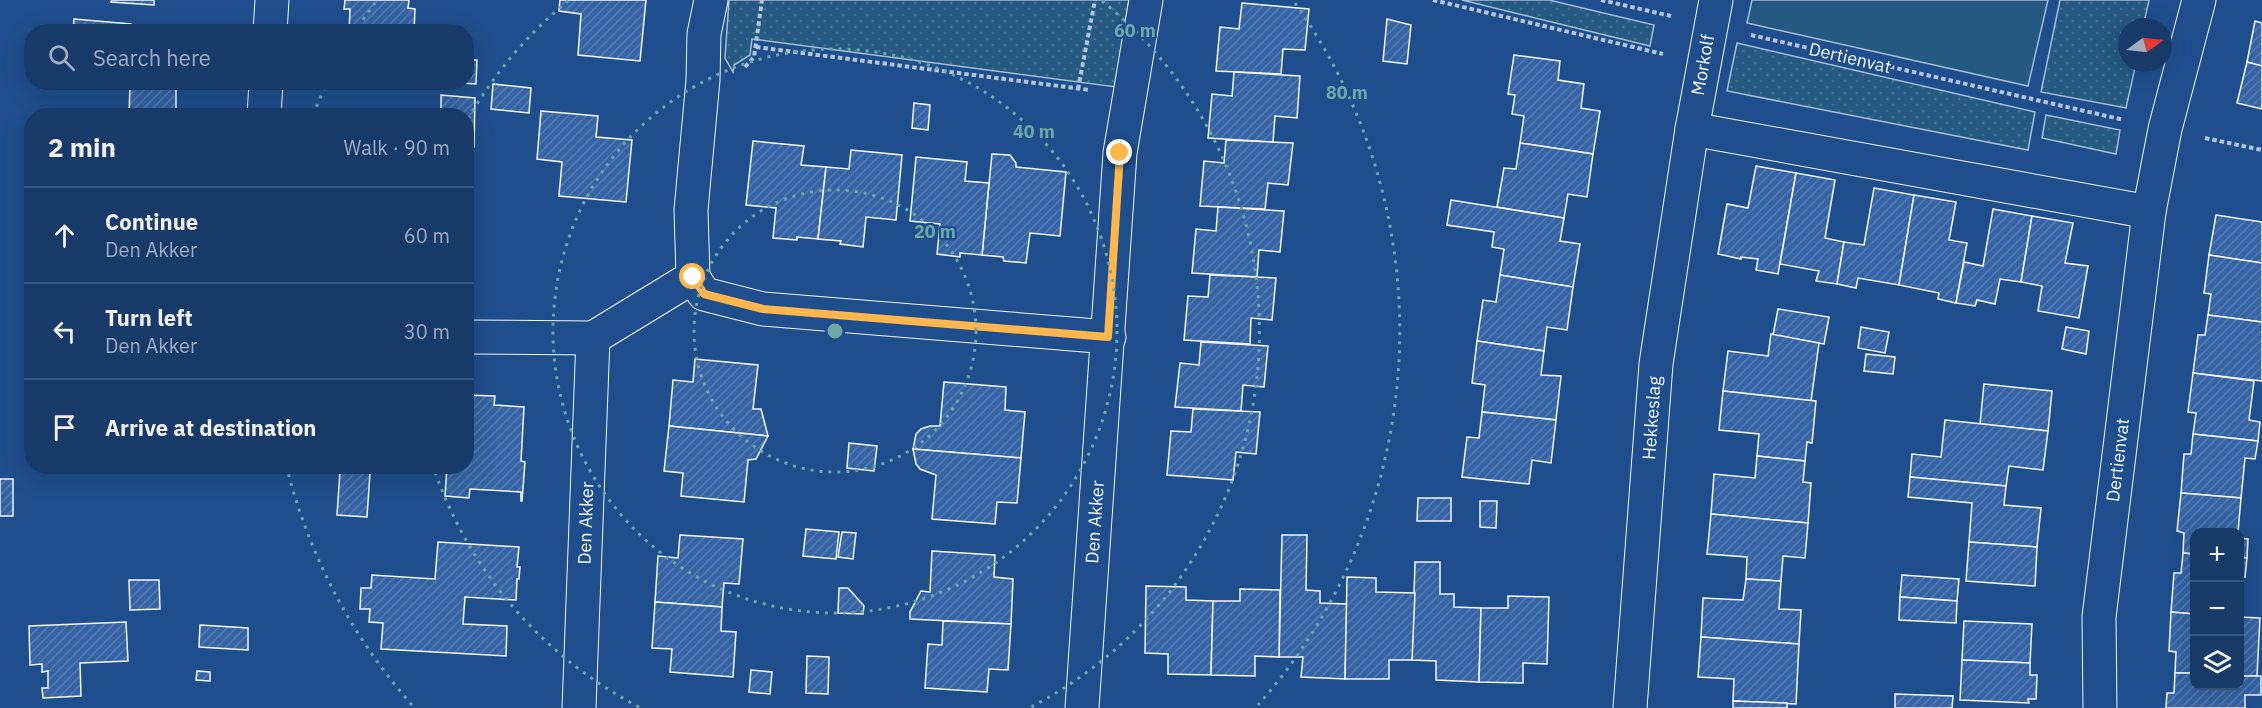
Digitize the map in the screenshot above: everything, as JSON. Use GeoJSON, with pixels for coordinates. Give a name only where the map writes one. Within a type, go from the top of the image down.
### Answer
{"type":"FeatureCollection","features":[{"type":"Feature","properties":{"kind":"street"},"geometry":{"type":"LineString","coordinates":[[270,24],[272,0]]}},
{"type":"Feature","properties":{"kind":"street"},"geometry":{"type":"LineString","coordinates":[[711,0],[704,34],[703,80],[691,210],[693,277],[704,294],[763,309],[1108,337]]}},
{"type":"Feature","properties":{"kind":"street","name":"Den Akker"},"geometry":{"type":"LineString","coordinates":[[1082,708],[1120,153],[1146,0]]}},
{"type":"Feature","properties":{"kind":"street"},"geometry":{"type":"LineString","coordinates":[[2165,129],[2199,0]]}},
{"type":"Feature","properties":{"kind":"street","name":"Morkolf"},"geometry":{"type":"LineString","coordinates":[[1692,129],[1713,13]]}},
{"type":"Feature","properties":{"kind":"street"},"geometry":{"type":"LineString","coordinates":[[264,108],[266,90]]}},
{"type":"Feature","properties":{"kind":"street"},"geometry":{"type":"LineString","coordinates":[[1692,129],[2149,212]]}},
{"type":"Feature","properties":{"kind":"street","name":"Hekkeslag"},"geometry":{"type":"LineString","coordinates":[[1630,708],[1656,364],[1692,129]]}},
{"type":"Feature","properties":{"kind":"street","name":"Dertienvat"},"geometry":{"type":"LineString","coordinates":[[2100,708],[2099,616],[2149,212],[2165,129]]}},
{"type":"Feature","properties":{"kind":"street"},"geometry":{"type":"LineString","coordinates":[[474,337],[593,338],[693,277]]}},
{"type":"Feature","properties":{"kind":"street","name":"Den Akker"},"geometry":{"type":"LineString","coordinates":[[579,708],[593,338]]}},
{"type":"Feature","properties":{"kind":"path"},"geometry":{"type":"LineString","coordinates":[[1078,89],[1095,0]]}},
{"type":"Feature","properties":{"kind":"path"},"geometry":{"type":"LineString","coordinates":[[1433,0],[1704,64]]}},
{"type":"Feature","properties":{"kind":"path","name":"Dertienvat"},"geometry":{"type":"LineString","coordinates":[[1601,0],[1713,13],[2165,129],[2262,150]]}},
{"type":"Feature","properties":{"kind":"path"},"geometry":{"type":"LineString","coordinates":[[756,47],[1129,95]]}},
{"type":"Feature","properties":{"kind":"shaded area"},"geometry":{"type":"Polygon","coordinates":[[[729,0],[1129,0],[1116,87],[752,39],[750,55],[734,65],[733,72],[725,58],[729,0]]]}},
{"type":"Feature","properties":{"kind":"shaded area"},"geometry":{"type":"Polygon","coordinates":[[[1462,0],[1549,0],[1654,25],[1650,46],[1462,0]]]}},
{"type":"Feature","properties":{"kind":"shaded area"},"geometry":{"type":"Polygon","coordinates":[[[1752,0],[2048,0],[2028,86],[1747,23],[1752,0]]]}},
{"type":"Feature","properties":{"kind":"shaded area"},"geometry":{"type":"Polygon","coordinates":[[[2060,0],[2149,0],[2145,18],[2118,18],[2118,72],[2134,72],[2126,108],[2041,92],[2060,0]]]}},
{"type":"Feature","properties":{"kind":"shaded area"},"geometry":{"type":"Polygon","coordinates":[[[1737,43],[2035,112],[2028,150],[1727,91],[1737,43]]]}},
{"type":"Feature","properties":{"kind":"shaded area"},"geometry":{"type":"Polygon","coordinates":[[[2046,115],[2120,130],[2116,154],[2042,138],[2046,115]]]}},
{"type":"Feature","properties":{"kind":"building"},"geometry":{"type":"Polygon","coordinates":[[[112,0],[154,0],[154,5],[111,2],[112,0]]]}},
{"type":"Feature","properties":{"kind":"building"},"geometry":{"type":"Polygon","coordinates":[[[345,0],[409,0],[408,8],[415,9],[414,24],[349,24],[350,9],[344,9],[345,0]]]}},
{"type":"Feature","properties":{"kind":"building"},"geometry":{"type":"Polygon","coordinates":[[[560,0],[646,0],[640,61],[578,55],[581,14],[559,11],[560,0]]]}},
{"type":"Feature","properties":{"kind":"building"},"geometry":{"type":"Polygon","coordinates":[[[1242,3],[1309,9],[1305,50],[1283,49],[1281,74],[1216,71],[1220,27],[1239,29],[1242,3]]]}},
{"type":"Feature","properties":{"kind":"building"},"geometry":{"type":"Polygon","coordinates":[[[74,19],[131,24],[74,24],[74,19]]]}},
{"type":"Feature","properties":{"kind":"building"},"geometry":{"type":"Polygon","coordinates":[[[1387,19],[1411,25],[1407,64],[1383,61],[1387,19]]]}},
{"type":"Feature","properties":{"kind":"building"},"geometry":{"type":"Polygon","coordinates":[[[2255,21],[2262,23],[2262,66],[2247,62],[2255,21]]]}},
{"type":"Feature","properties":{"kind":"building"},"geometry":{"type":"Polygon","coordinates":[[[1514,55],[1560,61],[1558,80],[1584,84],[1581,108],[1600,111],[1593,154],[1520,143],[1524,116],[1512,114],[1515,95],[1508,94],[1514,55]]]}},
{"type":"Feature","properties":{"kind":"building"},"geometry":{"type":"Polygon","coordinates":[[[474,60],[477,60],[476,84],[474,84],[474,60]]]}},
{"type":"Feature","properties":{"kind":"building"},"geometry":{"type":"Polygon","coordinates":[[[2247,62],[2262,66],[2262,109],[2237,103],[2247,62]]]}},
{"type":"Feature","properties":{"kind":"building"},"geometry":{"type":"Polygon","coordinates":[[[1234,72],[1300,76],[1297,118],[1275,116],[1273,142],[1208,138],[1212,94],[1232,96],[1234,72]]]}},
{"type":"Feature","properties":{"kind":"building"},"geometry":{"type":"Polygon","coordinates":[[[493,84],[531,88],[529,113],[491,109],[493,84]]]}},
{"type":"Feature","properties":{"kind":"building"},"geometry":{"type":"Polygon","coordinates":[[[130,90],[176,90],[176,108],[129,108],[130,90]]]}},
{"type":"Feature","properties":{"kind":"building"},"geometry":{"type":"Polygon","coordinates":[[[441,95],[475,98],[474,147],[474,108],[441,108],[441,95]]]}},
{"type":"Feature","properties":{"kind":"building"},"geometry":{"type":"Polygon","coordinates":[[[914,103],[930,105],[928,130],[912,128],[914,103]]]}},
{"type":"Feature","properties":{"kind":"building"},"geometry":{"type":"Polygon","coordinates":[[[541,111],[598,116],[596,137],[632,140],[626,202],[559,196],[562,162],[537,159],[541,111]]]}},
{"type":"Feature","properties":{"kind":"building"},"geometry":{"type":"Polygon","coordinates":[[[1226,140],[1293,143],[1288,185],[1268,183],[1265,209],[1200,206],[1204,161],[1224,163],[1226,140]]]}},
{"type":"Feature","properties":{"kind":"building"},"geometry":{"type":"Polygon","coordinates":[[[753,141],[804,146],[801,165],[826,167],[818,239],[773,238],[776,208],[746,205],[753,141]]]}},
{"type":"Feature","properties":{"kind":"building"},"geometry":{"type":"Polygon","coordinates":[[[1520,143],[1593,154],[1587,197],[1568,194],[1564,218],[1497,207],[1504,168],[1516,169],[1520,143]]]}},
{"type":"Feature","properties":{"kind":"building"},"geometry":{"type":"Polygon","coordinates":[[[851,150],[902,155],[896,220],[866,217],[863,247],[840,244],[841,241],[818,239],[826,167],[849,169],[851,150]]]}},
{"type":"Feature","properties":{"kind":"building"},"geometry":{"type":"Polygon","coordinates":[[[992,154],[1010,155],[1016,167],[1066,172],[1060,236],[1030,233],[1026,263],[1004,261],[1003,257],[982,255],[992,154]]]}},
{"type":"Feature","properties":{"kind":"building"},"geometry":{"type":"Polygon","coordinates":[[[916,157],[967,162],[965,181],[989,183],[982,255],[960,253],[960,257],[937,254],[940,224],[910,221],[916,157]]]}},
{"type":"Feature","properties":{"kind":"building"},"geometry":{"type":"Polygon","coordinates":[[[1756,166],[1796,173],[1778,274],[1756,270],[1758,259],[1741,257],[1741,259],[1718,254],[1727,204],[1748,208],[1756,166]]]}},
{"type":"Feature","properties":{"kind":"building"},"geometry":{"type":"Polygon","coordinates":[[[1796,173],[1835,180],[1825,238],[1844,242],[1837,284],[1816,281],[1819,271],[1780,264],[1796,173]]]}},
{"type":"Feature","properties":{"kind":"building"},"geometry":{"type":"Polygon","coordinates":[[[1874,188],[1914,195],[1899,285],[1858,278],[1856,288],[1837,284],[1844,242],[1864,245],[1874,188]]]}},
{"type":"Feature","properties":{"kind":"building"},"geometry":{"type":"Polygon","coordinates":[[[1914,195],[1956,202],[1949,240],[1967,243],[1956,303],[1938,299],[1939,293],[1899,285],[1914,195]]]}},
{"type":"Feature","properties":{"kind":"building"},"geometry":{"type":"Polygon","coordinates":[[[1451,200],[1564,218],[1560,241],[1580,244],[1573,287],[1500,275],[1504,249],[1492,247],[1494,232],[1447,225],[1451,200]]]}},
{"type":"Feature","properties":{"kind":"building"},"geometry":{"type":"Polygon","coordinates":[[[1218,207],[1284,211],[1280,252],[1259,250],[1257,277],[1192,273],[1196,229],[1216,231],[1218,207]]]}},
{"type":"Feature","properties":{"kind":"building"},"geometry":{"type":"Polygon","coordinates":[[[1993,209],[2032,216],[2021,282],[2000,279],[1995,304],[1977,300],[1975,306],[1956,303],[1964,262],[1983,266],[1993,209]]]}},
{"type":"Feature","properties":{"kind":"building"},"geometry":{"type":"Polygon","coordinates":[[[2216,215],[2262,222],[2262,263],[2209,255],[2216,215]]]}},
{"type":"Feature","properties":{"kind":"building"},"geometry":{"type":"Polygon","coordinates":[[[2032,216],[2073,223],[2065,263],[2088,266],[2079,318],[2038,311],[2042,286],[2021,282],[2032,216]]]}},
{"type":"Feature","properties":{"kind":"building"},"geometry":{"type":"Polygon","coordinates":[[[2209,255],[2262,263],[2262,322],[2208,315],[2211,294],[2204,293],[2209,255]]]}},
{"type":"Feature","properties":{"kind":"building"},"geometry":{"type":"Polygon","coordinates":[[[1210,275],[1276,278],[1272,320],[1251,318],[1250,344],[1184,340],[1188,296],[1208,297],[1210,275]]]}},
{"type":"Feature","properties":{"kind":"building"},"geometry":{"type":"Polygon","coordinates":[[[1500,275],[1573,287],[1567,330],[1547,327],[1544,351],[1477,341],[1483,300],[1496,302],[1500,275]]]}},
{"type":"Feature","properties":{"kind":"building"},"geometry":{"type":"Polygon","coordinates":[[[1778,309],[1829,317],[1824,344],[1773,335],[1778,309]]]}},
{"type":"Feature","properties":{"kind":"building"},"geometry":{"type":"Polygon","coordinates":[[[2208,315],[2262,322],[2262,381],[2193,373],[2198,335],[2205,335],[2208,315]]]}},
{"type":"Feature","properties":{"kind":"building"},"geometry":{"type":"Polygon","coordinates":[[[1861,327],[1889,332],[1885,353],[1858,348],[1861,327]]]}},
{"type":"Feature","properties":{"kind":"building"},"geometry":{"type":"Polygon","coordinates":[[[2066,327],[2089,331],[2086,354],[2062,349],[2066,327]]]}},
{"type":"Feature","properties":{"kind":"building"},"geometry":{"type":"Polygon","coordinates":[[[1771,334],[1819,343],[1811,401],[1723,391],[1728,351],[1768,356],[1771,334]]]}},
{"type":"Feature","properties":{"kind":"building"},"geometry":{"type":"Polygon","coordinates":[[[1477,341],[1544,351],[1541,375],[1561,376],[1556,420],[1482,412],[1485,385],[1472,383],[1477,341]]]}},
{"type":"Feature","properties":{"kind":"building"},"geometry":{"type":"Polygon","coordinates":[[[1201,342],[1268,346],[1264,387],[1243,385],[1241,411],[1175,407],[1180,363],[1199,365],[1201,342]]]}},
{"type":"Feature","properties":{"kind":"building"},"geometry":{"type":"Polygon","coordinates":[[[1866,354],[1895,357],[1893,374],[1864,371],[1866,354]]]}},
{"type":"Feature","properties":{"kind":"building"},"geometry":{"type":"Polygon","coordinates":[[[695,359],[758,365],[753,409],[761,409],[768,436],[669,426],[673,380],[693,382],[695,359]]]}},
{"type":"Feature","properties":{"kind":"building"},"geometry":{"type":"Polygon","coordinates":[[[2193,373],[2254,381],[2249,420],[2260,422],[2258,441],[2193,434],[2196,413],[2188,412],[2193,373]]]}},
{"type":"Feature","properties":{"kind":"building"},"geometry":{"type":"Polygon","coordinates":[[[944,382],[1006,387],[1005,410],[1025,412],[1021,458],[913,449],[916,434],[921,429],[940,426],[944,382]]]}},
{"type":"Feature","properties":{"kind":"building"},"geometry":{"type":"Polygon","coordinates":[[[1984,384],[2052,391],[2048,431],[1980,424],[1984,384]]]}},
{"type":"Feature","properties":{"kind":"building"},"geometry":{"type":"Polygon","coordinates":[[[1723,391],[1816,401],[1812,443],[1807,442],[1805,461],[1757,456],[1759,434],[1719,430],[1723,391]]]}},
{"type":"Feature","properties":{"kind":"building"},"geometry":{"type":"Polygon","coordinates":[[[474,395],[495,396],[494,405],[524,407],[521,461],[525,462],[522,501],[521,492],[470,489],[469,498],[445,496],[446,474],[474,474],[474,395]]]}},
{"type":"Feature","properties":{"kind":"building"},"geometry":{"type":"Polygon","coordinates":[[[1193,409],[1260,412],[1256,454],[1236,452],[1233,480],[1167,475],[1171,431],[1191,432],[1193,409]]]}},
{"type":"Feature","properties":{"kind":"building"},"geometry":{"type":"Polygon","coordinates":[[[1482,412],[1556,420],[1551,463],[1532,460],[1529,484],[1462,477],[1467,437],[1479,438],[1482,412]]]}},
{"type":"Feature","properties":{"kind":"building"},"geometry":{"type":"Polygon","coordinates":[[[1945,420],[2048,431],[2043,470],[2009,466],[2006,486],[1910,477],[1912,454],[1941,457],[1945,420]]]}},
{"type":"Feature","properties":{"kind":"building"},"geometry":{"type":"Polygon","coordinates":[[[669,426],[768,436],[756,459],[748,460],[744,502],[681,496],[683,473],[664,471],[669,426]]]}},
{"type":"Feature","properties":{"kind":"building"},"geometry":{"type":"Polygon","coordinates":[[[2193,434],[2258,441],[2255,459],[2245,458],[2241,498],[2181,493],[2184,454],[2191,454],[2193,434]]]}},
{"type":"Feature","properties":{"kind":"building"},"geometry":{"type":"Polygon","coordinates":[[[849,443],[877,446],[874,471],[847,468],[849,443]]]}},
{"type":"Feature","properties":{"kind":"building"},"geometry":{"type":"Polygon","coordinates":[[[913,449],[1021,458],[1017,503],[997,502],[995,524],[932,519],[936,475],[920,469],[916,464],[913,449]]]}},
{"type":"Feature","properties":{"kind":"building"},"geometry":{"type":"Polygon","coordinates":[[[1757,456],[1805,461],[1803,482],[1811,483],[1808,523],[1711,514],[1714,474],[1755,478],[1757,456]]]}},
{"type":"Feature","properties":{"kind":"building"},"geometry":{"type":"Polygon","coordinates":[[[340,474],[370,474],[367,517],[337,515],[340,474]]]}},
{"type":"Feature","properties":{"kind":"building"},"geometry":{"type":"Polygon","coordinates":[[[1910,477],[2006,486],[2004,505],[2041,508],[2037,547],[1969,542],[1972,503],[1908,497],[1910,477]]]}},
{"type":"Feature","properties":{"kind":"building"},"geometry":{"type":"Polygon","coordinates":[[[0,479],[13,479],[13,516],[0,516],[0,479]]]}},
{"type":"Feature","properties":{"kind":"building"},"geometry":{"type":"Polygon","coordinates":[[[2181,493],[2241,498],[2238,528],[2190,528],[2190,554],[2183,553],[2184,533],[2177,531],[2181,493]]]}},
{"type":"Feature","properties":{"kind":"building"},"geometry":{"type":"Polygon","coordinates":[[[1418,498],[1451,498],[1451,521],[1417,521],[1418,498]]]}},
{"type":"Feature","properties":{"kind":"building"},"geometry":{"type":"Polygon","coordinates":[[[1480,501],[1497,501],[1496,528],[1480,527],[1480,501]]]}},
{"type":"Feature","properties":{"kind":"building"},"geometry":{"type":"Polygon","coordinates":[[[1711,514],[1808,523],[1805,558],[1783,556],[1781,581],[1746,579],[1747,557],[1707,554],[1711,514]]]}},
{"type":"Feature","properties":{"kind":"building"},"geometry":{"type":"Polygon","coordinates":[[[806,529],[839,532],[836,559],[803,556],[806,529]]]}},
{"type":"Feature","properties":{"kind":"building"},"geometry":{"type":"Polygon","coordinates":[[[842,532],[856,533],[853,559],[838,557],[842,532]]]}},
{"type":"Feature","properties":{"kind":"building"},"geometry":{"type":"Polygon","coordinates":[[[680,535],[743,539],[739,584],[724,583],[722,607],[655,602],[658,556],[678,558],[680,535]]]}},
{"type":"Feature","properties":{"kind":"building"},"geometry":{"type":"Polygon","coordinates":[[[1282,535],[1307,535],[1306,590],[1320,591],[1320,603],[1347,604],[1345,679],[1301,677],[1303,657],[1279,657],[1282,535]]]}},
{"type":"Feature","properties":{"kind":"building"},"geometry":{"type":"Polygon","coordinates":[[[2244,538],[2248,539],[2247,558],[2244,558],[2244,538]]]}},
{"type":"Feature","properties":{"kind":"building"},"geometry":{"type":"Polygon","coordinates":[[[438,542],[519,547],[517,567],[520,567],[516,600],[465,597],[463,624],[507,626],[506,656],[381,649],[383,623],[369,622],[370,609],[360,609],[361,588],[371,588],[372,575],[435,579],[438,542]]]}},
{"type":"Feature","properties":{"kind":"building"},"geometry":{"type":"Polygon","coordinates":[[[1969,542],[2037,547],[2035,586],[1966,581],[1969,542]]]}},
{"type":"Feature","properties":{"kind":"building"},"geometry":{"type":"Polygon","coordinates":[[[932,551],[995,555],[994,577],[1013,579],[1011,624],[910,619],[910,612],[921,591],[930,592],[932,551]]]}},
{"type":"Feature","properties":{"kind":"building"},"geometry":{"type":"Polygon","coordinates":[[[2183,553],[2190,554],[2190,614],[2171,612],[2174,573],[2181,573],[2183,553]]]}},
{"type":"Feature","properties":{"kind":"building"},"geometry":{"type":"Polygon","coordinates":[[[2244,558],[2247,558],[2244,577],[2244,558]]]}},
{"type":"Feature","properties":{"kind":"building"},"geometry":{"type":"Polygon","coordinates":[[[1415,562],[1440,562],[1440,594],[1454,594],[1454,607],[1481,608],[1479,682],[1436,680],[1436,661],[1412,660],[1415,562]]]}},
{"type":"Feature","properties":{"kind":"building"},"geometry":{"type":"Polygon","coordinates":[[[1902,575],[1959,579],[1957,601],[1900,597],[1902,575]]]}},
{"type":"Feature","properties":{"kind":"building"},"geometry":{"type":"Polygon","coordinates":[[[1347,577],[1376,578],[1376,592],[1415,593],[1412,660],[1389,660],[1389,679],[1345,679],[1347,577]]]}},
{"type":"Feature","properties":{"kind":"building"},"geometry":{"type":"Polygon","coordinates":[[[1746,579],[1781,581],[1779,609],[1801,610],[1799,644],[1701,637],[1703,598],[1743,600],[1746,579]]]}},
{"type":"Feature","properties":{"kind":"building"},"geometry":{"type":"Polygon","coordinates":[[[129,580],[159,580],[160,609],[130,610],[129,580]]]}},
{"type":"Feature","properties":{"kind":"building"},"geometry":{"type":"Polygon","coordinates":[[[1146,586],[1186,587],[1186,600],[1213,601],[1211,675],[1168,674],[1168,654],[1145,653],[1146,586]]]}},
{"type":"Feature","properties":{"kind":"building"},"geometry":{"type":"Polygon","coordinates":[[[839,588],[848,588],[864,606],[863,614],[838,613],[839,588]]]}},
{"type":"Feature","properties":{"kind":"building"},"geometry":{"type":"Polygon","coordinates":[[[1240,589],[1280,590],[1279,657],[1255,656],[1255,676],[1211,675],[1213,601],[1240,601],[1240,589]]]}},
{"type":"Feature","properties":{"kind":"building"},"geometry":{"type":"Polygon","coordinates":[[[1508,596],[1549,597],[1547,664],[1523,663],[1523,683],[1479,682],[1481,608],[1508,608],[1508,596]]]}},
{"type":"Feature","properties":{"kind":"building"},"geometry":{"type":"Polygon","coordinates":[[[1900,597],[1957,601],[1956,623],[1899,620],[1900,597]]]}},
{"type":"Feature","properties":{"kind":"building"},"geometry":{"type":"Polygon","coordinates":[[[655,602],[722,607],[721,631],[736,632],[733,677],[670,672],[672,649],[652,648],[655,602]]]}},
{"type":"Feature","properties":{"kind":"building"},"geometry":{"type":"Polygon","coordinates":[[[2171,612],[2190,614],[2190,673],[2175,673],[2176,652],[2169,651],[2171,612]]]}},
{"type":"Feature","properties":{"kind":"building"},"geometry":{"type":"Polygon","coordinates":[[[2244,617],[2260,618],[2257,676],[2244,676],[2244,617]]]}},
{"type":"Feature","properties":{"kind":"building"},"geometry":{"type":"Polygon","coordinates":[[[943,621],[1011,624],[1008,670],[989,669],[987,692],[925,688],[928,644],[942,645],[943,621]]]}},
{"type":"Feature","properties":{"kind":"building"},"geometry":{"type":"Polygon","coordinates":[[[1964,621],[2032,624],[2030,663],[1962,660],[1964,621]]]}},
{"type":"Feature","properties":{"kind":"building"},"geometry":{"type":"Polygon","coordinates":[[[126,622],[128,661],[80,663],[81,696],[43,698],[42,688],[48,688],[48,671],[42,672],[42,664],[30,665],[29,626],[126,622]]]}},
{"type":"Feature","properties":{"kind":"building"},"geometry":{"type":"Polygon","coordinates":[[[200,625],[248,628],[248,650],[199,647],[200,625]]]}},
{"type":"Feature","properties":{"kind":"building"},"geometry":{"type":"Polygon","coordinates":[[[1701,637],[1799,644],[1796,704],[1733,701],[1734,679],[1698,677],[1701,637]]]}},
{"type":"Feature","properties":{"kind":"building"},"geometry":{"type":"Polygon","coordinates":[[[807,656],[829,657],[828,694],[806,693],[807,656]]]}},
{"type":"Feature","properties":{"kind":"building"},"geometry":{"type":"Polygon","coordinates":[[[1962,660],[2030,663],[2030,675],[2037,675],[2036,699],[2028,699],[2029,703],[1960,700],[1962,660]]]}},
{"type":"Feature","properties":{"kind":"building"},"geometry":{"type":"Polygon","coordinates":[[[751,670],[772,672],[770,694],[749,692],[751,670]]]}},
{"type":"Feature","properties":{"kind":"building"},"geometry":{"type":"Polygon","coordinates":[[[197,671],[210,672],[210,681],[196,680],[197,671]]]}},
{"type":"Feature","properties":{"kind":"building"},"geometry":{"type":"Polygon","coordinates":[[[2175,673],[2190,673],[2190,690],[2244,690],[2244,676],[2261,676],[2261,695],[2245,695],[2245,708],[2166,708],[2167,693],[2174,693],[2175,673]]]}},
{"type":"Feature","properties":{"kind":"building"},"geometry":{"type":"Polygon","coordinates":[[[1895,694],[1953,696],[1952,708],[1895,708],[1895,694]]]}},
{"type":"Feature","properties":{"kind":"building"},"geometry":{"type":"Polygon","coordinates":[[[1733,701],[1787,703],[1787,708],[1733,708],[1733,701]]]}},
{"type":"Feature","properties":{"kind":"route"},"geometry":{"type":"LineString","coordinates":[[693,277],[704,294],[763,309],[1108,337],[1120,153]]}}]}
